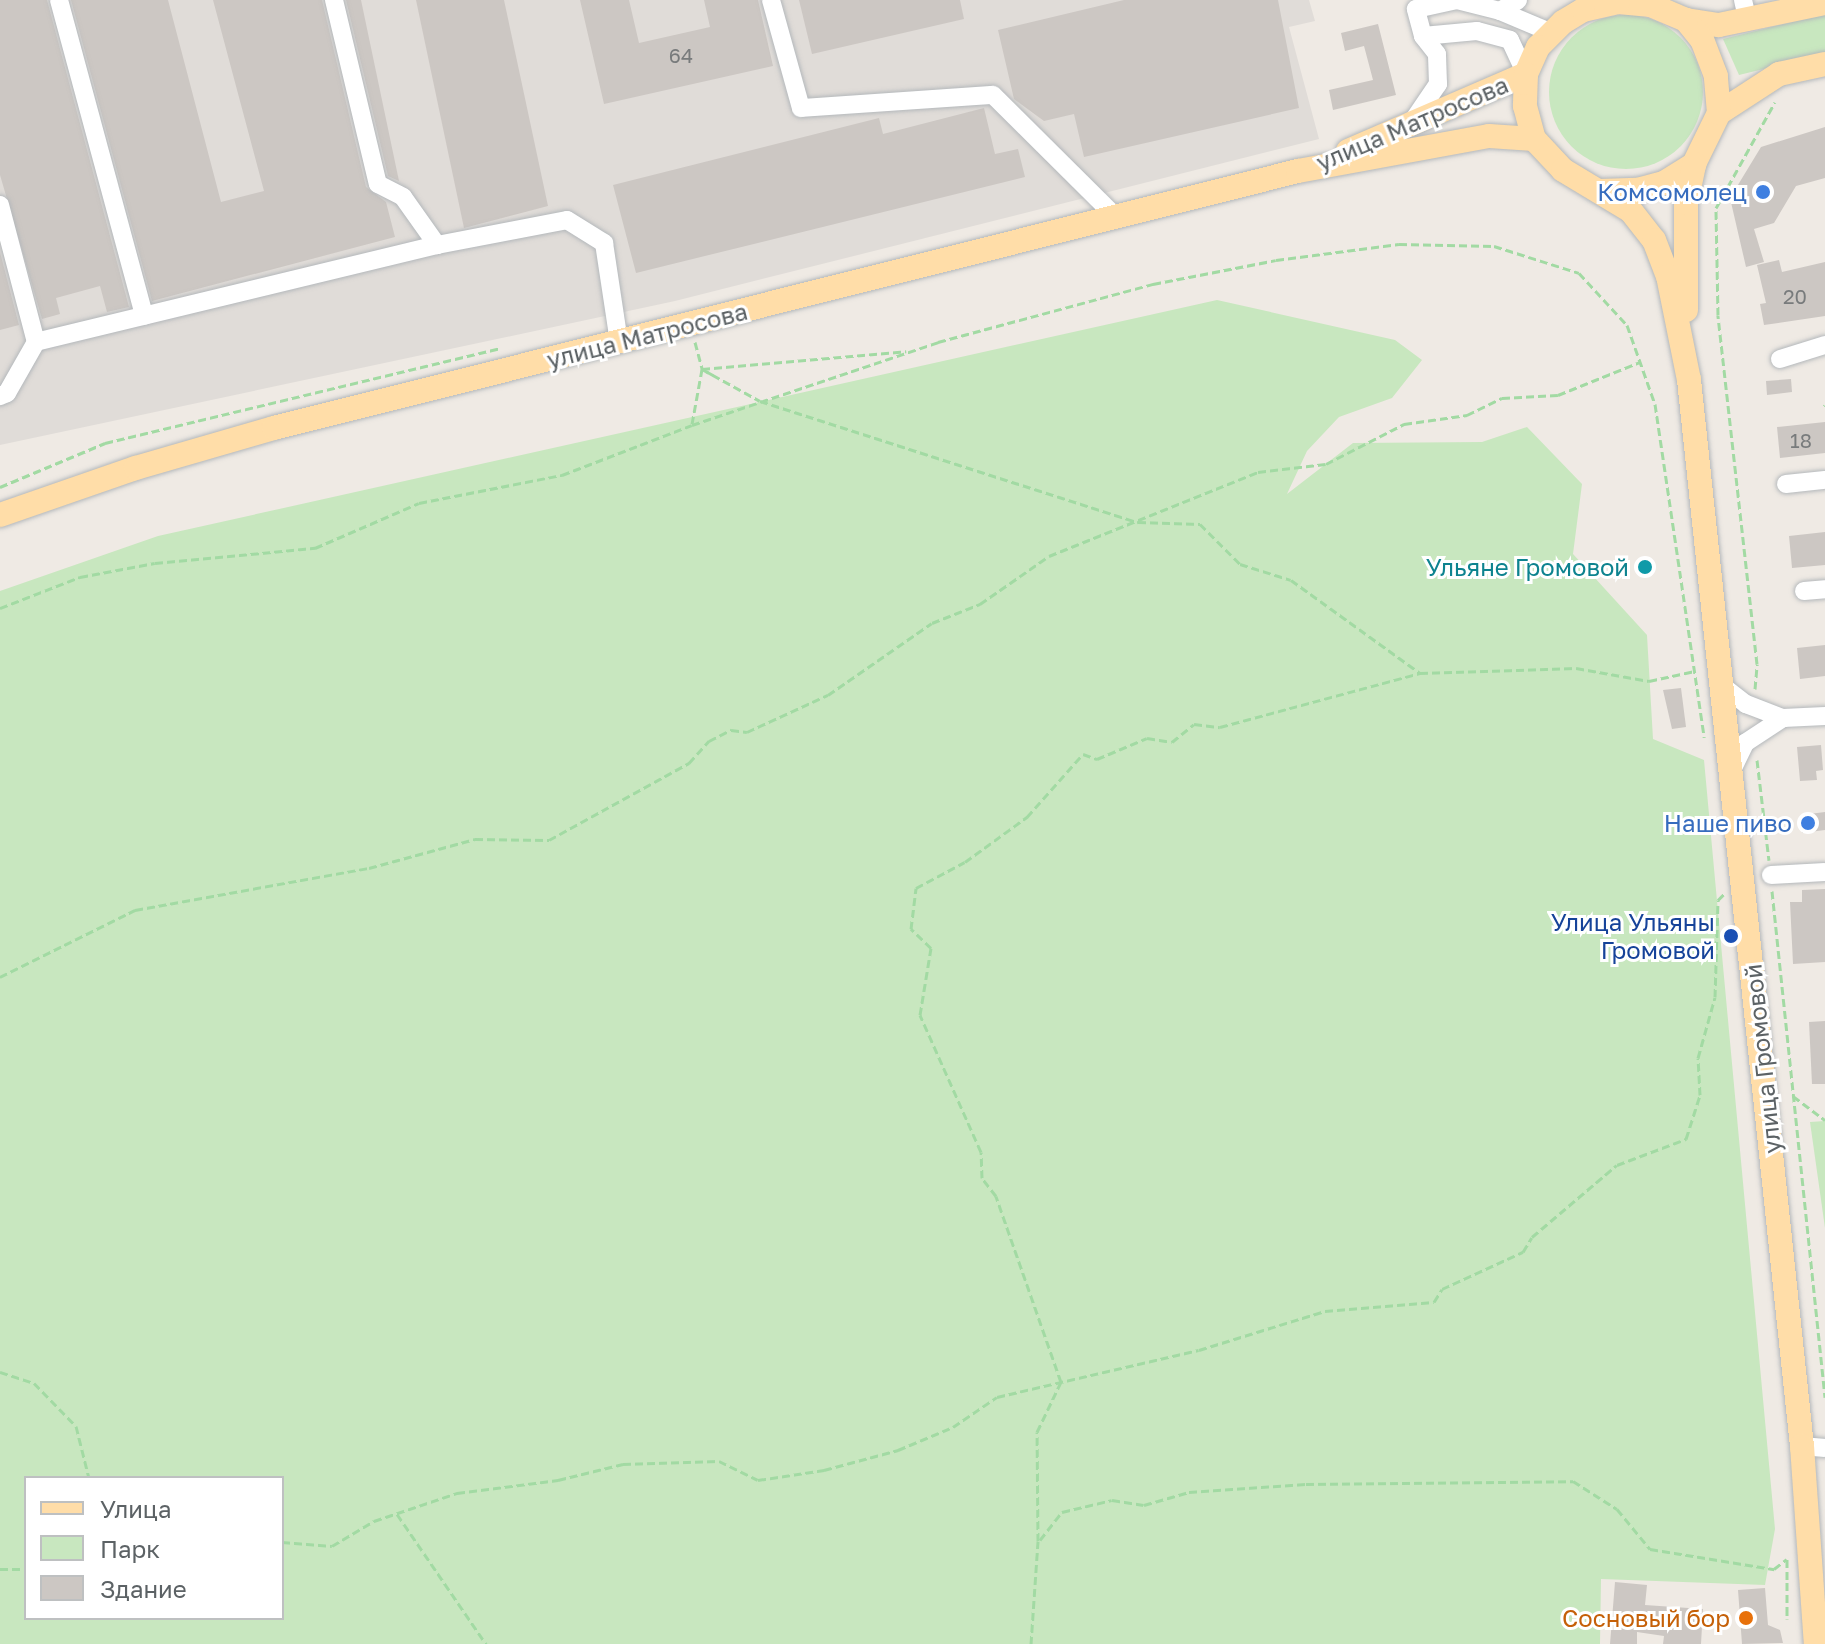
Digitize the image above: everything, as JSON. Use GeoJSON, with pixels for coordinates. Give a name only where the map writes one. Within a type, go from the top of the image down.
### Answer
{"type":"FeatureCollection","features":[{"type":"Feature","properties":{"kind":"main road"},"geometry":{"type":"LineString","coordinates":[[1684,10],[1702,40],[1716,76],[1719,113],[1694,164],[1651,187],[1600,191],[1563,170],[1534,139],[1525,106],[1526,74],[1538,47],[1588,5],[1618,2],[1684,10],[1719,25],[1745,11],[1825,3]]}},
{"type":"Feature","properties":{"kind":"main road"},"geometry":{"type":"LineString","coordinates":[[1719,113],[1779,74],[1825,64]]}},
{"type":"Feature","properties":{"kind":"main road","name":"улица Матросова"},"geometry":{"type":"LineString","coordinates":[[1298,171],[1526,74]]}},
{"type":"Feature","properties":{"kind":"main road","name":"улица Матросова"},"geometry":{"type":"LineString","coordinates":[[0,515],[136,468],[274,428],[1298,171],[1489,136],[1534,139]]}},
{"type":"Feature","properties":{"kind":"main road","name":"улица Громовой"},"geometry":{"type":"LineString","coordinates":[[1694,164],[1685,257],[1689,380],[1814,1447],[1816,1644]]}},
{"type":"Feature","properties":{"kind":"main road","name":"улица Громовой"},"geometry":{"type":"LineString","coordinates":[[1600,191],[1631,211],[1654,240],[1668,276],[1689,380]]}},
{"type":"Feature","properties":{"kind":"lane"},"geometry":{"type":"LineString","coordinates":[[59,0],[144,316]]}},
{"type":"Feature","properties":{"kind":"lane"},"geometry":{"type":"LineString","coordinates":[[334,0],[378,184],[403,197],[437,245]]}},
{"type":"Feature","properties":{"kind":"lane"},"geometry":{"type":"LineString","coordinates":[[771,0],[801,108],[993,95],[1117,218]]}},
{"type":"Feature","properties":{"kind":"lane"},"geometry":{"type":"LineString","coordinates":[[1409,126],[1438,84],[1437,54],[1423,36],[1416,9],[1457,0],[1500,11],[1552,33]]}},
{"type":"Feature","properties":{"kind":"lane"},"geometry":{"type":"LineString","coordinates":[[1500,11],[1518,0]]}},
{"type":"Feature","properties":{"kind":"lane"},"geometry":{"type":"LineString","coordinates":[[1423,36],[1477,31],[1510,40],[1526,74]]}},
{"type":"Feature","properties":{"kind":"lane"},"geometry":{"type":"LineString","coordinates":[[0,205],[36,342],[7,393],[0,396]]}},
{"type":"Feature","properties":{"kind":"lane"},"geometry":{"type":"LineString","coordinates":[[36,342],[437,245],[567,220],[604,243],[619,342]]}},
{"type":"Feature","properties":{"kind":"lane"},"geometry":{"type":"LineString","coordinates":[[1780,359],[1825,345]]}},
{"type":"Feature","properties":{"kind":"lane"},"geometry":{"type":"LineString","coordinates":[[1786,484],[1825,480]]}},
{"type":"Feature","properties":{"kind":"lane"},"geometry":{"type":"LineString","coordinates":[[1804,591],[1825,589]]}},
{"type":"Feature","properties":{"kind":"lane"},"geometry":{"type":"LineString","coordinates":[[1724,687],[1754,707],[1783,718],[1825,716]]}},
{"type":"Feature","properties":{"kind":"lane"},"geometry":{"type":"LineString","coordinates":[[1733,768],[1745,743],[1783,718]]}},
{"type":"Feature","properties":{"kind":"lane"},"geometry":{"type":"LineString","coordinates":[[1771,875],[1825,872]]}},
{"type":"Feature","properties":{"kind":"path"},"geometry":{"type":"LineString","coordinates":[[1754,707],[1757,664],[1718,315],[1716,208],[1778,96]]}},
{"type":"Feature","properties":{"kind":"path"},"geometry":{"type":"LineString","coordinates":[[0,608],[80,577],[155,563],[315,548],[419,503],[562,475],[692,425],[914,350],[1153,284],[1276,260],[1399,244],[1494,246],[1579,273],[1627,325],[1655,404],[1701,717]]}},
{"type":"Feature","properties":{"kind":"path"},"geometry":{"type":"LineString","coordinates":[[0,487],[105,443],[507,346]]}},
{"type":"Feature","properties":{"kind":"path"},"geometry":{"type":"LineString","coordinates":[[702,369],[914,350]]}},
{"type":"Feature","properties":{"kind":"path"},"geometry":{"type":"LineString","coordinates":[[0,977],[135,910],[369,868],[475,839],[549,840],[689,763],[709,741],[731,730],[747,732],[828,695],[932,623],[980,604],[1049,556],[1258,472],[1326,464],[1404,424],[1467,415],[1502,398],[1558,395],[1640,362]]}},
{"type":"Feature","properties":{"kind":"path"},"geometry":{"type":"LineString","coordinates":[[702,369],[713,375]]}},
{"type":"Feature","properties":{"kind":"path"},"geometry":{"type":"LineString","coordinates":[[702,369],[760,401],[1138,522],[1200,524],[1240,564],[1291,580],[1420,673]]}},
{"type":"Feature","properties":{"kind":"path"},"geometry":{"type":"LineString","coordinates":[[692,425],[702,369]]}},
{"type":"Feature","properties":{"kind":"path"},"geometry":{"type":"LineString","coordinates":[[1031,1644],[1038,1541],[1037,1432],[1061,1382],[996,1196],[982,1178],[981,1152],[920,1015],[931,948],[911,929],[916,888],[965,862],[1027,817],[1083,754],[1097,759],[1147,738],[1172,742],[1194,724],[1220,727],[1420,673],[1576,668],[1649,681],[1695,671]]}},
{"type":"Feature","properties":{"kind":"path"},"geometry":{"type":"LineString","coordinates":[[1755,736],[1825,1397]]}},
{"type":"Feature","properties":{"kind":"path"},"geometry":{"type":"LineString","coordinates":[[284,1542],[332,1546],[397,1514],[457,1493],[558,1480],[623,1464],[719,1461],[758,1480],[824,1470],[912,1444],[953,1427],[997,1397],[1199,1350],[1325,1311],[1434,1302],[1442,1289],[1523,1252],[1532,1237],[1617,1165],[1686,1139],[1700,1095],[1698,1058],[1715,997],[1718,900],[1727,891]]}},
{"type":"Feature","properties":{"kind":"path"},"geometry":{"type":"LineString","coordinates":[[1791,1095],[1825,1120]]}},
{"type":"Feature","properties":{"kind":"path"},"geometry":{"type":"LineString","coordinates":[[0,1372],[34,1383],[76,1426],[88,1476]]}},
{"type":"Feature","properties":{"kind":"path"},"geometry":{"type":"LineString","coordinates":[[1038,1541],[1062,1512],[1112,1500],[1144,1505],[1189,1492],[1306,1484],[1573,1481],[1617,1509],[1650,1549],[1774,1569],[1787,1559],[1787,1619]]}},
{"type":"Feature","properties":{"kind":"path"},"geometry":{"type":"LineString","coordinates":[[397,1514],[486,1644]]}},
{"type":"Feature","properties":{"kind":"path"},"geometry":{"type":"LineString","coordinates":[[0,1569],[24,1569]]}},
{"type":"Feature","properties":{"kind":"shaded area"},"geometry":{"type":"Polygon","coordinates":[[[0,0],[1309,0],[1315,21],[1289,27],[1319,139],[675,301],[0,445],[0,0]]]}},
{"type":"Feature","properties":{"kind":"green space"},"geometry":{"type":"Polygon","coordinates":[[[1825,14],[1825,54],[1739,75],[1723,39],[1825,14]]]}},
{"type":"Feature","properties":{"kind":"green space"},"geometry":{"type":"Polygon","coordinates":[[[1626,15],[1656,20],[1681,37],[1698,62],[1703,92],[1698,122],[1681,147],[1656,164],[1626,169],[1596,164],[1571,147],[1554,122],[1549,92],[1554,62],[1571,37],[1596,20],[1626,15]]]}},
{"type":"Feature","properties":{"kind":"green space"},"geometry":{"type":"Polygon","coordinates":[[[1217,300],[1395,340],[1422,360],[1392,398],[1339,417],[1307,451],[1287,494],[1353,443],[1482,442],[1527,427],[1582,484],[1573,554],[1647,635],[1653,739],[1704,760],[1775,1529],[1765,1585],[1601,1579],[1600,1644],[0,1644],[0,591],[158,536],[1217,300]]]}},
{"type":"Feature","properties":{"kind":"green space"},"geometry":{"type":"Polygon","coordinates":[[[1825,1121],[1825,1228],[1810,1122],[1825,1121]]]}},
{"type":"Feature","properties":{"kind":"building"},"geometry":{"type":"Polygon","coordinates":[[[0,0],[47,0],[129,307],[107,312],[100,286],[56,298],[60,314],[42,319],[0,175],[0,0]]]}},
{"type":"Feature","properties":{"kind":"building"},"geometry":{"type":"Polygon","coordinates":[[[71,0],[168,0],[221,202],[264,191],[213,0],[322,0],[366,187],[386,202],[395,237],[152,301],[71,0]]]}},
{"type":"Feature","properties":{"kind":"building"},"geometry":{"type":"Polygon","coordinates":[[[346,0],[361,0],[399,181],[388,176],[346,0]]]}},
{"type":"Feature","properties":{"kind":"building"},"geometry":{"type":"Polygon","coordinates":[[[416,0],[504,0],[548,206],[464,228],[416,0]]]}},
{"type":"Feature","properties":{"kind":"building"},"geometry":{"type":"Polygon","coordinates":[[[580,0],[629,0],[639,43],[710,27],[704,0],[758,0],[773,66],[604,104],[580,0]]]}},
{"type":"Feature","properties":{"kind":"building"},"geometry":{"type":"Polygon","coordinates":[[[799,0],[960,0],[964,19],[812,54],[799,0]]]}},
{"type":"Feature","properties":{"kind":"building"},"geometry":{"type":"Polygon","coordinates":[[[1124,0],[1278,0],[1299,108],[1084,157],[1074,114],[1044,121],[1014,99],[998,30],[1124,0]]]}},
{"type":"Feature","properties":{"kind":"building"},"geometry":{"type":"Polygon","coordinates":[[[1378,24],[1396,95],[1333,110],[1329,90],[1373,80],[1364,46],[1345,51],[1341,33],[1378,24]]]}},
{"type":"Feature","properties":{"kind":"building"},"geometry":{"type":"Polygon","coordinates":[[[984,108],[995,154],[1018,149],[1025,177],[636,273],[613,185],[879,118],[883,134],[984,108]]]}},
{"type":"Feature","properties":{"kind":"building","name":"Комсомолец"},"geometry":{"type":"Polygon","coordinates":[[[1825,127],[1825,178],[1796,186],[1774,223],[1754,229],[1764,262],[1746,267],[1730,198],[1761,147],[1825,127]]]}},
{"type":"Feature","properties":{"kind":"building"},"geometry":{"type":"Polygon","coordinates":[[[0,252],[19,325],[0,330],[0,252]]]}},
{"type":"Feature","properties":{"kind":"building"},"geometry":{"type":"Polygon","coordinates":[[[1779,260],[1782,272],[1825,262],[1825,316],[1764,325],[1760,304],[1766,303],[1757,265],[1779,260]]]}},
{"type":"Feature","properties":{"kind":"building"},"geometry":{"type":"Polygon","coordinates":[[[1791,379],[1792,392],[1767,395],[1766,381],[1791,379]]]}},
{"type":"Feature","properties":{"kind":"building"},"geometry":{"type":"Polygon","coordinates":[[[1825,422],[1825,453],[1780,458],[1777,427],[1825,422]]]}},
{"type":"Feature","properties":{"kind":"building"},"geometry":{"type":"Polygon","coordinates":[[[1825,532],[1825,565],[1792,568],[1789,536],[1825,532]]]}},
{"type":"Feature","properties":{"kind":"building"},"geometry":{"type":"Polygon","coordinates":[[[1825,645],[1825,676],[1800,679],[1797,648],[1825,645]]]}},
{"type":"Feature","properties":{"kind":"building"},"geometry":{"type":"Polygon","coordinates":[[[1681,688],[1686,727],[1672,729],[1663,690],[1681,688]]]}},
{"type":"Feature","properties":{"kind":"building"},"geometry":{"type":"Polygon","coordinates":[[[1821,745],[1823,770],[1816,771],[1817,780],[1800,781],[1797,747],[1821,745]]]}},
{"type":"Feature","properties":{"kind":"building"},"geometry":{"type":"Polygon","coordinates":[[[1825,812],[1825,830],[1802,833],[1801,815],[1825,812]]]}},
{"type":"Feature","properties":{"kind":"building"},"geometry":{"type":"Polygon","coordinates":[[[1825,889],[1825,962],[1793,964],[1790,902],[1802,902],[1802,890],[1825,889]]]}},
{"type":"Feature","properties":{"kind":"building"},"geometry":{"type":"Polygon","coordinates":[[[1825,1021],[1825,1084],[1812,1084],[1809,1022],[1825,1021]]]}},
{"type":"Feature","properties":{"kind":"building"},"geometry":{"type":"Polygon","coordinates":[[[1615,1582],[1647,1585],[1645,1605],[1703,1609],[1701,1644],[1663,1644],[1664,1636],[1637,1632],[1637,1644],[1610,1644],[1615,1582]]]}},
{"type":"Feature","properties":{"kind":"building"},"geometry":{"type":"Polygon","coordinates":[[[1765,1588],[1768,1625],[1780,1630],[1783,1643],[1742,1644],[1738,1590],[1765,1588]]]}},
{"type":"Feature","properties":{"kind":"place","name":"Комсомолец"},"geometry":{"type":"Point","coordinates":[1763,192]}},
{"type":"Feature","properties":{"kind":"place","name":"Ульяне Громовой"},"geometry":{"type":"Point","coordinates":[1645,567]}},
{"type":"Feature","properties":{"kind":"place","name":"Наше пиво"},"geometry":{"type":"Point","coordinates":[1808,823]}},
{"type":"Feature","properties":{"kind":"place","name":"Улица Ульяны Громовой"},"geometry":{"type":"Point","coordinates":[1731,936]}},
{"type":"Feature","properties":{"kind":"place","name":"Сосновый бор"},"geometry":{"type":"Point","coordinates":[1746,1618]}}]}
